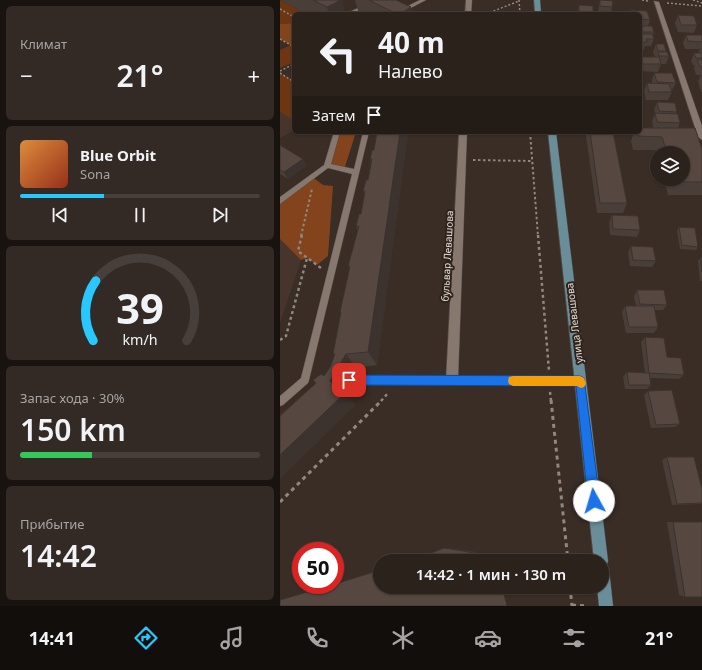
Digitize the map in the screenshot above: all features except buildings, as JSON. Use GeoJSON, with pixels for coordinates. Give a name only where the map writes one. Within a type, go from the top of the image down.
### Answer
{"type":"FeatureCollection","features":[{"type":"Feature","properties":{"kind":"main road"},"geometry":{"type":"LineString","coordinates":[[537,0],[538,12]]}},
{"type":"Feature","properties":{"kind":"main road","name":"улица Левашова"},"geometry":{"type":"LineString","coordinates":[[552,134],[600,554]]}},
{"type":"Feature","properties":{"kind":"main road"},"geometry":{"type":"LineString","coordinates":[[605,594],[606,606]]}},
{"type":"Feature","properties":{"kind":"street"},"geometry":{"type":"LineString","coordinates":[[468,12],[469,0]]}},
{"type":"Feature","properties":{"kind":"street"},"geometry":{"type":"LineString","coordinates":[[656,2],[702,137]]}},
{"type":"Feature","properties":{"kind":"street","name":"бульвар Левашова"},"geometry":{"type":"LineString","coordinates":[[452,380],[463,134]]}},
{"type":"Feature","properties":{"kind":"lane"},"geometry":{"type":"LineString","coordinates":[[411,0],[417,3]]}},
{"type":"Feature","properties":{"kind":"lane"},"geometry":{"type":"LineString","coordinates":[[401,12],[424,0]]}},
{"type":"Feature","properties":{"kind":"lane"},"geometry":{"type":"LineString","coordinates":[[352,12],[375,2]]}},
{"type":"Feature","properties":{"kind":"lane"},"geometry":{"type":"LineString","coordinates":[[389,10],[393,12]]}},
{"type":"Feature","properties":{"kind":"lane"},"geometry":{"type":"LineString","coordinates":[[280,201],[327,166],[336,134]]}},
{"type":"Feature","properties":{"kind":"lane"},"geometry":{"type":"LineString","coordinates":[[280,402],[309,380],[331,275],[366,134]]}},
{"type":"Feature","properties":{"kind":"lane"},"geometry":{"type":"LineString","coordinates":[[327,166],[356,172]]}},
{"type":"Feature","properties":{"kind":"lane"},"geometry":{"type":"LineString","coordinates":[[349,380],[580,381]]}},
{"type":"Feature","properties":{"kind":"path"},"geometry":{"type":"LineString","coordinates":[[642,0],[702,6]]}},
{"type":"Feature","properties":{"kind":"path"},"geometry":{"type":"LineString","coordinates":[[693,0],[702,3]]}},
{"type":"Feature","properties":{"kind":"path"},"geometry":{"type":"LineString","coordinates":[[491,12],[519,1],[520,12]]}},
{"type":"Feature","properties":{"kind":"path"},"geometry":{"type":"LineString","coordinates":[[280,9],[292,16]]}},
{"type":"Feature","properties":{"kind":"path"},"geometry":{"type":"LineString","coordinates":[[280,39],[292,46]]}},
{"type":"Feature","properties":{"kind":"path"},"geometry":{"type":"LineString","coordinates":[[292,66],[280,72],[292,80]]}},
{"type":"Feature","properties":{"kind":"path"},"geometry":{"type":"LineString","coordinates":[[530,134],[549,381],[567,554]]}},
{"type":"Feature","properties":{"kind":"path"},"geometry":{"type":"LineString","coordinates":[[462,160],[533,161]]}},
{"type":"Feature","properties":{"kind":"path"},"geometry":{"type":"LineString","coordinates":[[316,174],[298,251],[331,275]]}},
{"type":"Feature","properties":{"kind":"path"},"geometry":{"type":"LineString","coordinates":[[280,340],[286,336],[308,258]]}},
{"type":"Feature","properties":{"kind":"path"},"geometry":{"type":"LineString","coordinates":[[280,502],[400,380]]}},
{"type":"Feature","properties":{"kind":"path"},"geometry":{"type":"LineString","coordinates":[[571,594],[572,606],[586,606]]}},
{"type":"Feature","properties":{"kind":"shaded area"},"geometry":{"type":"Polygon","coordinates":[[[280,0],[302,12],[292,12],[292,23],[280,24],[280,0]]]}},
{"type":"Feature","properties":{"kind":"shaded area"},"geometry":{"type":"Polygon","coordinates":[[[292,23],[292,46],[280,39],[280,24],[292,23]]]}},
{"type":"Feature","properties":{"kind":"shaded area"},"geometry":{"type":"Polygon","coordinates":[[[292,46],[292,63],[280,68],[280,50],[292,46]]]}},
{"type":"Feature","properties":{"kind":"shaded area"},"geometry":{"type":"Polygon","coordinates":[[[280,73],[292,80],[292,120],[280,112],[280,73]]]}},
{"type":"Feature","properties":{"kind":"shaded area"},"geometry":{"type":"Polygon","coordinates":[[[280,112],[292,120],[292,131],[280,138],[280,112]]]}},
{"type":"Feature","properties":{"kind":"shaded area"},"geometry":{"type":"Polygon","coordinates":[[[336,134],[355,134],[344,170],[327,166],[336,134]]]}},
{"type":"Feature","properties":{"kind":"shaded area"},"geometry":{"type":"Polygon","coordinates":[[[316,175],[315,179],[323,185],[333,186],[328,256],[317,265],[307,258],[301,260],[280,239],[280,201],[316,175]]]}},
{"type":"Feature","properties":{"kind":"shaded area"},"geometry":{"type":"Polygon","coordinates":[[[280,239],[301,260],[280,323],[280,239]]]}},
{"type":"Feature","properties":{"kind":"slow traffic"},"geometry":{"type":"LineString","coordinates":[[513,381],[580,381],[581,384]]}},
{"type":"Feature","properties":{"kind":"route"},"geometry":{"type":"LineString","coordinates":[[349,380],[580,381],[594,501]]}}]}
